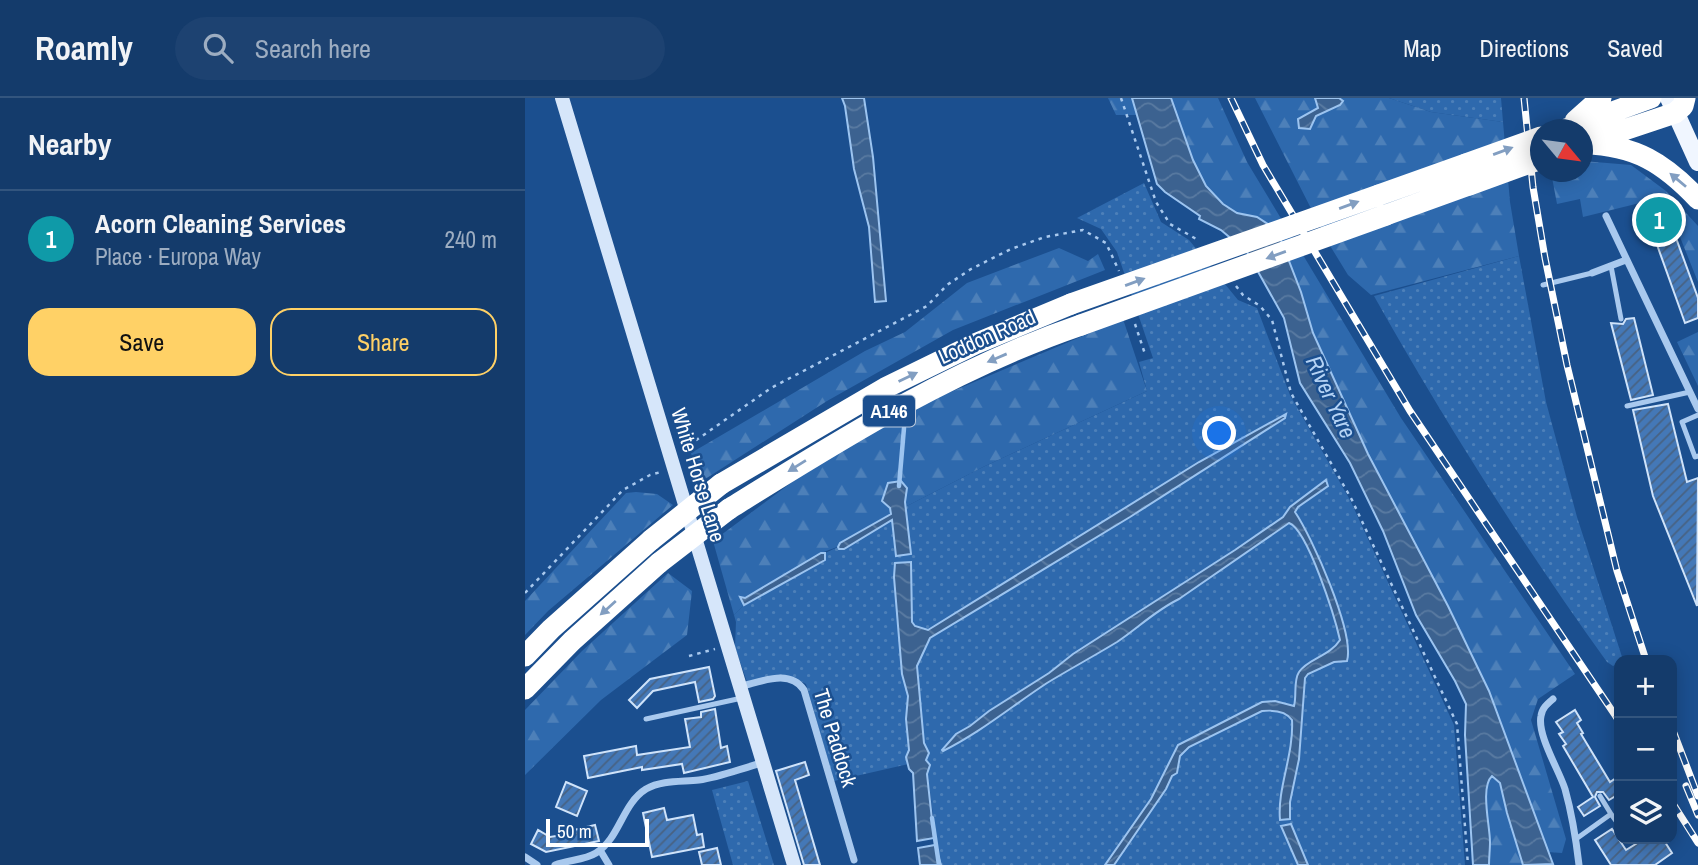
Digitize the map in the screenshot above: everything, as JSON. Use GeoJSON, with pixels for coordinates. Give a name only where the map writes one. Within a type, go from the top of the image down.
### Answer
{"type":"FeatureCollection","features":[{"type":"Feature","properties":{"kind":"highway"},"geometry":{"type":"LineString","coordinates":[[1577,119],[1601,98]]}},
{"type":"Feature","properties":{"kind":"highway"},"geometry":{"type":"LineString","coordinates":[[1593,119],[1651,98]]}},
{"type":"Feature","properties":{"kind":"highway"},"geometry":{"type":"LineString","coordinates":[[1593,140],[1680,102],[1698,102]]}},
{"type":"Feature","properties":{"kind":"highway","name":"Loddon Road"},"geometry":{"type":"LineString","coordinates":[[525,689],[572,641],[659,562],[729,509],[911,398],[984,364],[1467,174],[1530,142]]}},
{"type":"Feature","properties":{"kind":"highway"},"geometry":{"type":"LineString","coordinates":[[1593,144],[1609,144],[1634,150],[1662,167],[1698,199]]}},
{"type":"Feature","properties":{"kind":"highway","name":"Loddon Road"},"geometry":{"type":"LineString","coordinates":[[1467,174],[1530,161]]}},
{"type":"Feature","properties":{"kind":"highway","name":"Loddon Road"},"geometry":{"type":"LineString","coordinates":[[525,656],[551,629],[651,540],[721,484],[885,388],[975,344],[1071,304],[1383,205]]}},
{"type":"Feature","properties":{"kind":"main road"},"geometry":{"type":"LineString","coordinates":[[1680,102],[1698,162]]}},
{"type":"Feature","properties":{"kind":"street","name":"White Horse Lane"},"geometry":{"type":"LineString","coordinates":[[562,98],[794,865]]}},
{"type":"Feature","properties":{"kind":"street"},"geometry":{"type":"LineString","coordinates":[[1606,216],[1698,409]]}},
{"type":"Feature","properties":{"kind":"street"},"geometry":{"type":"LineString","coordinates":[[1592,273],[1626,260]]}},
{"type":"Feature","properties":{"kind":"street","name":"The Paddock"},"geometry":{"type":"LineString","coordinates":[[743,692],[782,678],[792,679],[804,690],[854,860]]}},
{"type":"Feature","properties":{"kind":"street"},"geometry":{"type":"LineString","coordinates":[[1553,699],[1544,706],[1541,725],[1564,787],[1579,865]]}},
{"type":"Feature","properties":{"kind":"street"},"geometry":{"type":"LineString","coordinates":[[555,865],[594,855],[611,840],[632,804],[649,787],[701,780],[762,763]]}},
{"type":"Feature","properties":{"kind":"street"},"geometry":{"type":"LineString","coordinates":[[600,850],[609,865]]}},
{"type":"Feature","properties":{"kind":"street"},"geometry":{"type":"LineString","coordinates":[[525,857],[537,865]]}},
{"type":"Feature","properties":{"kind":"lane"},"geometry":{"type":"LineString","coordinates":[[1611,266],[1621,319]]}},
{"type":"Feature","properties":{"kind":"lane"},"geometry":{"type":"LineString","coordinates":[[1543,285],[1592,273]]}},
{"type":"Feature","properties":{"kind":"lane"},"geometry":{"type":"LineString","coordinates":[[1627,406],[1690,392]]}},
{"type":"Feature","properties":{"kind":"lane"},"geometry":{"type":"LineString","coordinates":[[1698,415],[1682,422],[1695,457],[1698,456]]}},
{"type":"Feature","properties":{"kind":"lane"},"geometry":{"type":"LineString","coordinates":[[646,719],[743,692]]}},
{"type":"Feature","properties":{"kind":"lane"},"geometry":{"type":"LineString","coordinates":[[1599,796],[1614,818]]}},
{"type":"Feature","properties":{"kind":"lane"},"geometry":{"type":"LineString","coordinates":[[1576,839],[1611,814]]}},
{"type":"Feature","properties":{"kind":"path"},"geometry":{"type":"LineString","coordinates":[[1121,98],[1156,202],[1170,224],[1198,240]]}},
{"type":"Feature","properties":{"kind":"path"},"geometry":{"type":"LineString","coordinates":[[525,593],[623,490],[672,463],[771,388],[927,306],[947,285],[971,269],[1011,249],[1045,237],[1083,230],[1105,243],[1120,276]]}},
{"type":"Feature","properties":{"kind":"path"},"geometry":{"type":"LineString","coordinates":[[1243,295],[1260,306],[1272,320],[1291,393],[1352,500],[1457,723],[1468,865]]}},
{"type":"Feature","properties":{"kind":"path"},"geometry":{"type":"LineString","coordinates":[[1134,321],[1145,354]]}},
{"type":"Feature","properties":{"kind":"path"},"geometry":{"type":"LineString","coordinates":[[689,656],[729,646]]}},
{"type":"Feature","properties":{"kind":"green space"},"geometry":{"type":"Polygon","coordinates":[[[1108,98],[1132,98],[1137,115],[1116,115],[1108,98]]]}},
{"type":"Feature","properties":{"kind":"green space"},"geometry":{"type":"Polygon","coordinates":[[[1171,98],[1218,98],[1247,162],[1401,418],[1575,674],[1538,699],[1531,720],[1566,839],[1562,853],[1548,852],[1489,691],[1448,605],[1381,482],[1313,333],[1301,292],[1257,217],[1238,213],[1222,203],[1201,178],[1186,146],[1171,98]]]}},
{"type":"Feature","properties":{"kind":"green space"},"geometry":{"type":"Polygon","coordinates":[[[1255,98],[1389,98],[1431,112],[1503,122],[1510,202],[1519,256],[1371,295],[1348,275],[1329,244],[1255,98]]]}},
{"type":"Feature","properties":{"kind":"green space"},"geometry":{"type":"Polygon","coordinates":[[[1389,98],[1501,98],[1503,122],[1431,112],[1389,98]]]}},
{"type":"Feature","properties":{"kind":"green space"},"geometry":{"type":"Polygon","coordinates":[[[1593,162],[1631,165],[1666,191],[1698,226],[1698,282],[1664,197],[1583,217],[1580,199],[1557,204],[1553,182],[1593,182],[1593,162]]]}},
{"type":"Feature","properties":{"kind":"green space"},"geometry":{"type":"Polygon","coordinates":[[[1144,183],[1161,222],[1189,240],[1238,300],[1257,308],[1290,395],[1350,500],[1454,725],[1465,865],[941,865],[926,760],[834,781],[806,684],[784,677],[747,682],[735,647],[734,615],[746,603],[825,560],[825,553],[838,547],[844,549],[892,520],[911,554],[905,507],[983,467],[1147,391],[1139,362],[1153,358],[1117,252],[1101,229],[1077,218],[1144,183]]]}},
{"type":"Feature","properties":{"kind":"green space"},"geometry":{"type":"Polygon","coordinates":[[[1059,248],[1088,261],[1098,254],[1105,270],[953,330],[827,401],[699,483],[691,453],[865,351],[905,332],[967,283],[1059,248]]]}},
{"type":"Feature","properties":{"kind":"green space"},"geometry":{"type":"Polygon","coordinates":[[[1519,256],[1546,402],[1577,517],[1621,655],[1614,655],[1614,666],[1607,662],[1575,618],[1515,528],[1428,390],[1374,296],[1519,256]]]}},
{"type":"Feature","properties":{"kind":"green space"},"geometry":{"type":"Polygon","coordinates":[[[1123,319],[1147,391],[983,467],[905,507],[905,502],[890,508],[891,514],[837,547],[821,553],[744,599],[741,597],[744,605],[734,615],[713,541],[803,474],[920,405],[1123,319]]]}},
{"type":"Feature","properties":{"kind":"green space"},"geometry":{"type":"Polygon","coordinates":[[[1698,332],[1698,386],[1677,342],[1698,332]]]}},
{"type":"Feature","properties":{"kind":"green space"},"geometry":{"type":"Polygon","coordinates":[[[626,493],[657,494],[673,505],[548,611],[525,635],[525,601],[626,493]]]}},
{"type":"Feature","properties":{"kind":"green space"},"geometry":{"type":"Polygon","coordinates":[[[668,573],[692,591],[687,635],[601,700],[525,775],[525,710],[582,651],[668,573]]]}},
{"type":"Feature","properties":{"kind":"green space"},"geometry":{"type":"Polygon","coordinates":[[[1492,776],[1500,783],[1523,865],[1489,865],[1486,797],[1488,781],[1492,776]]]}},
{"type":"Feature","properties":{"kind":"green space"},"geometry":{"type":"Polygon","coordinates":[[[748,781],[774,865],[733,865],[712,790],[748,781]]]}},
{"type":"Feature","properties":{"kind":"water"},"geometry":{"type":"Polygon","coordinates":[[[842,98],[864,98],[873,157],[886,301],[875,302],[869,227],[854,169],[842,98]]]}},
{"type":"Feature","properties":{"kind":"water","name":"River Yare"},"geometry":{"type":"Polygon","coordinates":[[[1132,98],[1171,98],[1193,160],[1206,186],[1223,204],[1237,213],[1257,217],[1277,230],[1301,292],[1313,333],[1368,454],[1448,606],[1489,691],[1553,864],[1523,865],[1500,783],[1492,776],[1488,781],[1486,797],[1489,865],[1473,865],[1465,735],[1466,704],[1416,615],[1383,531],[1350,463],[1300,383],[1284,318],[1247,252],[1221,230],[1199,219],[1200,216],[1157,184],[1132,98]]]}},
{"type":"Feature","properties":{"kind":"water"},"geometry":{"type":"Polygon","coordinates":[[[1315,98],[1339,98],[1343,101],[1316,116],[1310,129],[1299,128],[1298,119],[1318,108],[1315,98]]]}},
{"type":"Feature","properties":{"kind":"water"},"geometry":{"type":"Polygon","coordinates":[[[1286,414],[1285,418],[1130,517],[930,638],[917,666],[924,743],[929,753],[926,760],[930,765],[927,774],[934,838],[917,841],[913,773],[906,757],[909,750],[906,719],[908,696],[902,674],[895,563],[911,562],[912,622],[915,626],[928,630],[1199,462],[1286,414]]]}},
{"type":"Feature","properties":{"kind":"water"},"geometry":{"type":"Polygon","coordinates":[[[1326,480],[1328,486],[1295,512],[1321,563],[1339,608],[1348,648],[1347,661],[1334,662],[1305,678],[1299,759],[1290,802],[1290,819],[1280,820],[1280,808],[1291,746],[1292,720],[1283,713],[1262,711],[1189,747],[1180,756],[1177,773],[1172,776],[1114,865],[1105,865],[1151,799],[1178,745],[1262,702],[1275,701],[1294,706],[1299,672],[1331,650],[1340,640],[1312,557],[1296,529],[1289,523],[1117,642],[1047,683],[970,736],[942,750],[956,734],[989,711],[1283,517],[1290,507],[1326,480]]]}},
{"type":"Feature","properties":{"kind":"water"},"geometry":{"type":"Polygon","coordinates":[[[901,481],[907,488],[905,502],[911,554],[896,556],[892,520],[844,549],[839,549],[840,543],[891,514],[890,508],[882,501],[888,483],[901,481]]]}},
{"type":"Feature","properties":{"kind":"water"},"geometry":{"type":"Polygon","coordinates":[[[825,553],[825,560],[744,605],[740,597],[745,598],[825,553]]]}},
{"type":"Feature","properties":{"kind":"water"},"geometry":{"type":"Polygon","coordinates":[[[1291,824],[1308,865],[1298,865],[1281,826],[1291,824]]]}},
{"type":"Feature","properties":{"kind":"water"},"geometry":{"type":"Polygon","coordinates":[[[935,845],[941,865],[920,865],[918,848],[935,845]]]}},
{"type":"Feature","properties":{"kind":"building"},"geometry":{"type":"Polygon","coordinates":[[[1665,208],[1698,298],[1698,318],[1685,323],[1646,214],[1665,208]]]}},
{"type":"Feature","properties":{"kind":"building"},"geometry":{"type":"Polygon","coordinates":[[[1634,318],[1653,395],[1631,400],[1611,323],[1623,324],[1626,319],[1634,318]]]}},
{"type":"Feature","properties":{"kind":"building"},"geometry":{"type":"Polygon","coordinates":[[[1668,404],[1687,482],[1698,478],[1697,606],[1653,496],[1633,410],[1668,404]]]}},
{"type":"Feature","properties":{"kind":"building"},"geometry":{"type":"Polygon","coordinates":[[[709,667],[715,696],[713,699],[699,702],[695,682],[653,691],[637,708],[629,700],[650,679],[709,667]]]}},
{"type":"Feature","properties":{"kind":"building"},"geometry":{"type":"Polygon","coordinates":[[[715,709],[721,748],[727,746],[730,762],[684,773],[682,764],[642,770],[642,767],[588,778],[584,756],[636,746],[637,755],[690,747],[685,719],[701,717],[701,712],[715,709]]]}},
{"type":"Feature","properties":{"kind":"building"},"geometry":{"type":"Polygon","coordinates":[[[1575,710],[1581,720],[1577,723],[1583,733],[1581,734],[1610,782],[1614,779],[1614,797],[1609,800],[1603,792],[1597,792],[1595,797],[1600,806],[1584,816],[1578,807],[1593,797],[1563,746],[1566,744],[1559,734],[1563,732],[1556,722],[1575,710]]]}},
{"type":"Feature","properties":{"kind":"building"},"geometry":{"type":"Polygon","coordinates":[[[805,762],[809,775],[795,780],[820,865],[804,865],[776,771],[805,762]]]}},
{"type":"Feature","properties":{"kind":"building"},"geometry":{"type":"Polygon","coordinates":[[[566,782],[587,791],[577,816],[556,807],[566,782]]]}},
{"type":"Feature","properties":{"kind":"building"},"geometry":{"type":"Polygon","coordinates":[[[664,808],[667,820],[693,815],[697,835],[702,834],[704,847],[652,857],[643,813],[664,808]]]}},
{"type":"Feature","properties":{"kind":"building"},"geometry":{"type":"Polygon","coordinates":[[[595,825],[599,841],[546,852],[531,844],[538,830],[550,837],[575,833],[574,830],[595,825]]]}},
{"type":"Feature","properties":{"kind":"building"},"geometry":{"type":"Polygon","coordinates":[[[1612,829],[1614,844],[1622,844],[1626,850],[1636,844],[1666,844],[1672,853],[1655,865],[1611,865],[1595,840],[1612,829]]]}},
{"type":"Feature","properties":{"kind":"building"},"geometry":{"type":"Polygon","coordinates":[[[717,848],[721,865],[702,865],[699,852],[717,848]]]}},
{"type":"Feature","properties":{"kind":"waterway"},"geometry":{"type":"LineString","coordinates":[[899,486],[904,428]]}},
{"type":"Feature","properties":{"kind":"waterway"},"geometry":{"type":"LineString","coordinates":[[932,818],[939,865]]}},
{"type":"Feature","properties":{"kind":"railway"},"geometry":{"type":"LineString","coordinates":[[1231,98],[1263,165],[1410,411],[1617,718]]}},
{"type":"Feature","properties":{"kind":"railway"},"geometry":{"type":"LineString","coordinates":[[1524,98],[1533,187],[1567,365],[1617,571],[1644,655]]}},
{"type":"Feature","properties":{"kind":"railway"},"geometry":{"type":"LineString","coordinates":[[1677,741],[1698,796]]}},
{"type":"Feature","properties":{"kind":"railway"},"geometry":{"type":"LineString","coordinates":[[1686,786],[1698,815]]}},
{"type":"Feature","properties":{"kind":"railway"},"geometry":{"type":"LineString","coordinates":[[1677,810],[1698,843]]}},
{"type":"Feature","properties":{"kind":"place","name":"Acorn Cleaning Services"},"geometry":{"type":"Point","coordinates":[1659,220]}}]}
